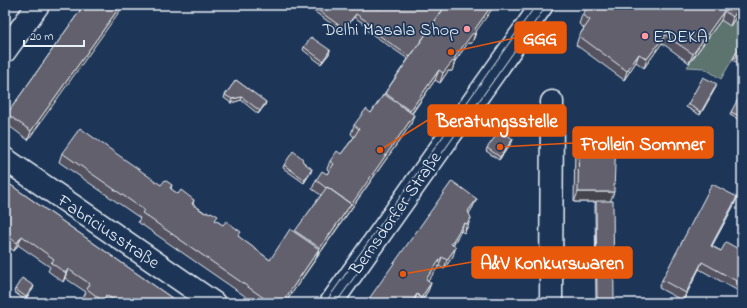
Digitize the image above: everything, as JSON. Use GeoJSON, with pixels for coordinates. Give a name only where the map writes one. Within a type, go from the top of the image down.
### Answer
{"type":"FeatureCollection","features":[{"type":"Feature","properties":{"kind":"street"},"geometry":{"type":"LineString","coordinates":[[5,51],[11,29],[38,5]]}},
{"type":"Feature","properties":{"kind":"street","name":"Bernsdorfer Straße"},"geometry":{"type":"LineString","coordinates":[[331,303],[542,5]]}},
{"type":"Feature","properties":{"kind":"street"},"geometry":{"type":"LineString","coordinates":[[551,303],[552,102]]}},
{"type":"Feature","properties":{"kind":"street","name":"Fabriciusstraße"},"geometry":{"type":"LineString","coordinates":[[5,159],[214,303]]}},
{"type":"Feature","properties":{"kind":"green space"},"geometry":{"type":"Polygon","coordinates":[[[742,8],[742,47],[740,46],[721,79],[704,68],[687,67],[721,20],[742,8]]]}},
{"type":"Feature","properties":{"kind":"building"},"geometry":{"type":"Polygon","coordinates":[[[84,5],[121,5],[31,131],[7,114],[84,5]]]}},
{"type":"Feature","properties":{"kind":"building"},"geometry":{"type":"Polygon","coordinates":[[[311,5],[374,5],[379,9],[382,5],[446,5],[410,57],[367,27],[369,23],[356,14],[344,29],[311,5]]]}},
{"type":"Feature","properties":{"kind":"building"},"geometry":{"type":"Polygon","coordinates":[[[446,5],[492,5],[475,29],[476,33],[472,34],[455,57],[455,61],[452,62],[443,73],[439,70],[410,111],[385,93],[446,5]]]}},
{"type":"Feature","properties":{"kind":"building","name":"EDEKA"},"geometry":{"type":"Polygon","coordinates":[[[589,5],[741,5],[733,17],[724,11],[693,54],[665,35],[647,59],[639,54],[627,71],[579,36],[590,20],[582,15],[589,5]]]}},
{"type":"Feature","properties":{"kind":"building"},"geometry":{"type":"Polygon","coordinates":[[[311,37],[330,50],[323,61],[304,47],[311,37]]]}},
{"type":"Feature","properties":{"kind":"building"},"geometry":{"type":"Polygon","coordinates":[[[742,43],[742,62],[734,57],[742,43]]]}},
{"type":"Feature","properties":{"kind":"building"},"geometry":{"type":"Polygon","coordinates":[[[703,77],[717,84],[701,112],[688,104],[703,77]]]}},
{"type":"Feature","properties":{"kind":"building"},"geometry":{"type":"Polygon","coordinates":[[[236,80],[266,102],[260,111],[242,97],[232,99],[225,95],[236,80]]]}},
{"type":"Feature","properties":{"kind":"building"},"geometry":{"type":"Polygon","coordinates":[[[384,94],[414,115],[351,205],[316,180],[322,171],[327,174],[334,164],[330,161],[337,151],[341,154],[359,129],[354,125],[366,109],[371,113],[384,94]]]}},
{"type":"Feature","properties":{"kind":"building"},"geometry":{"type":"Polygon","coordinates":[[[739,97],[742,98],[742,117],[731,112],[739,97]]]}},
{"type":"Feature","properties":{"kind":"building"},"geometry":{"type":"Polygon","coordinates":[[[80,128],[161,185],[165,180],[172,185],[170,188],[178,194],[181,190],[194,200],[192,204],[205,213],[211,212],[218,216],[215,220],[223,225],[226,221],[241,232],[238,236],[270,260],[290,229],[319,249],[282,303],[271,303],[142,213],[144,210],[62,153],[80,128]]]}},
{"type":"Feature","properties":{"kind":"building"},"geometry":{"type":"Polygon","coordinates":[[[500,130],[513,139],[500,157],[487,148],[500,130]]]}},
{"type":"Feature","properties":{"kind":"building"},"geometry":{"type":"Polygon","coordinates":[[[579,136],[616,136],[614,192],[578,192],[579,136]]]}},
{"type":"Feature","properties":{"kind":"building"},"geometry":{"type":"Polygon","coordinates":[[[293,151],[312,169],[305,180],[284,165],[293,151]]]}},
{"type":"Feature","properties":{"kind":"building"},"geometry":{"type":"Polygon","coordinates":[[[5,181],[179,303],[112,303],[114,300],[106,295],[103,301],[87,289],[90,284],[68,269],[66,273],[51,263],[54,259],[22,236],[17,243],[5,234],[5,181]]]}},
{"type":"Feature","properties":{"kind":"building"},"geometry":{"type":"Polygon","coordinates":[[[452,181],[477,199],[468,211],[471,218],[467,224],[464,223],[451,244],[456,247],[447,260],[442,257],[426,279],[431,283],[421,298],[417,294],[411,303],[366,303],[452,181]]]}},
{"type":"Feature","properties":{"kind":"building"},"geometry":{"type":"Polygon","coordinates":[[[712,184],[737,197],[711,246],[721,251],[726,242],[742,251],[742,284],[702,262],[686,293],[662,280],[712,184]]]}},
{"type":"Feature","properties":{"kind":"building"},"geometry":{"type":"Polygon","coordinates":[[[327,187],[351,204],[320,248],[295,231],[327,187]]]}},
{"type":"Feature","properties":{"kind":"building"},"geometry":{"type":"Polygon","coordinates":[[[596,201],[613,201],[614,301],[597,301],[596,201]]]}},
{"type":"Feature","properties":{"kind":"building"},"geometry":{"type":"Polygon","coordinates":[[[22,278],[34,286],[26,297],[15,289],[22,278]]]}},
{"type":"Feature","properties":{"kind":"building"},"geometry":{"type":"Polygon","coordinates":[[[475,297],[521,299],[521,303],[474,303],[475,297]]]}},
{"type":"Feature","properties":{"kind":"building"},"geometry":{"type":"Polygon","coordinates":[[[577,301],[612,301],[612,303],[577,303],[577,301]]]}},
{"type":"Feature","properties":{"kind":"tram line"},"geometry":{"type":"LineString","coordinates":[[325,303],[536,5]]}},
{"type":"Feature","properties":{"kind":"tram line"},"geometry":{"type":"LineString","coordinates":[[336,303],[547,5]]}},
{"type":"Feature","properties":{"kind":"place","name":"Delhi Masala Shop"},"geometry":{"type":"Point","coordinates":[467,29]}},
{"type":"Feature","properties":{"kind":"place","name":"EDEKA"},"geometry":{"type":"Point","coordinates":[645,36]}},
{"type":"Feature","properties":{"kind":"place","name":"GGG"},"geometry":{"type":"Point","coordinates":[451,52]}},
{"type":"Feature","properties":{"kind":"place","name":"Frollein Sommer"},"geometry":{"type":"Point","coordinates":[500,147]}},
{"type":"Feature","properties":{"kind":"place","name":"Beratungsstelle"},"geometry":{"type":"Point","coordinates":[380,150]}},
{"type":"Feature","properties":{"kind":"place","name":"A&V Konkurswaren"},"geometry":{"type":"Point","coordinates":[403,274]}}]}
